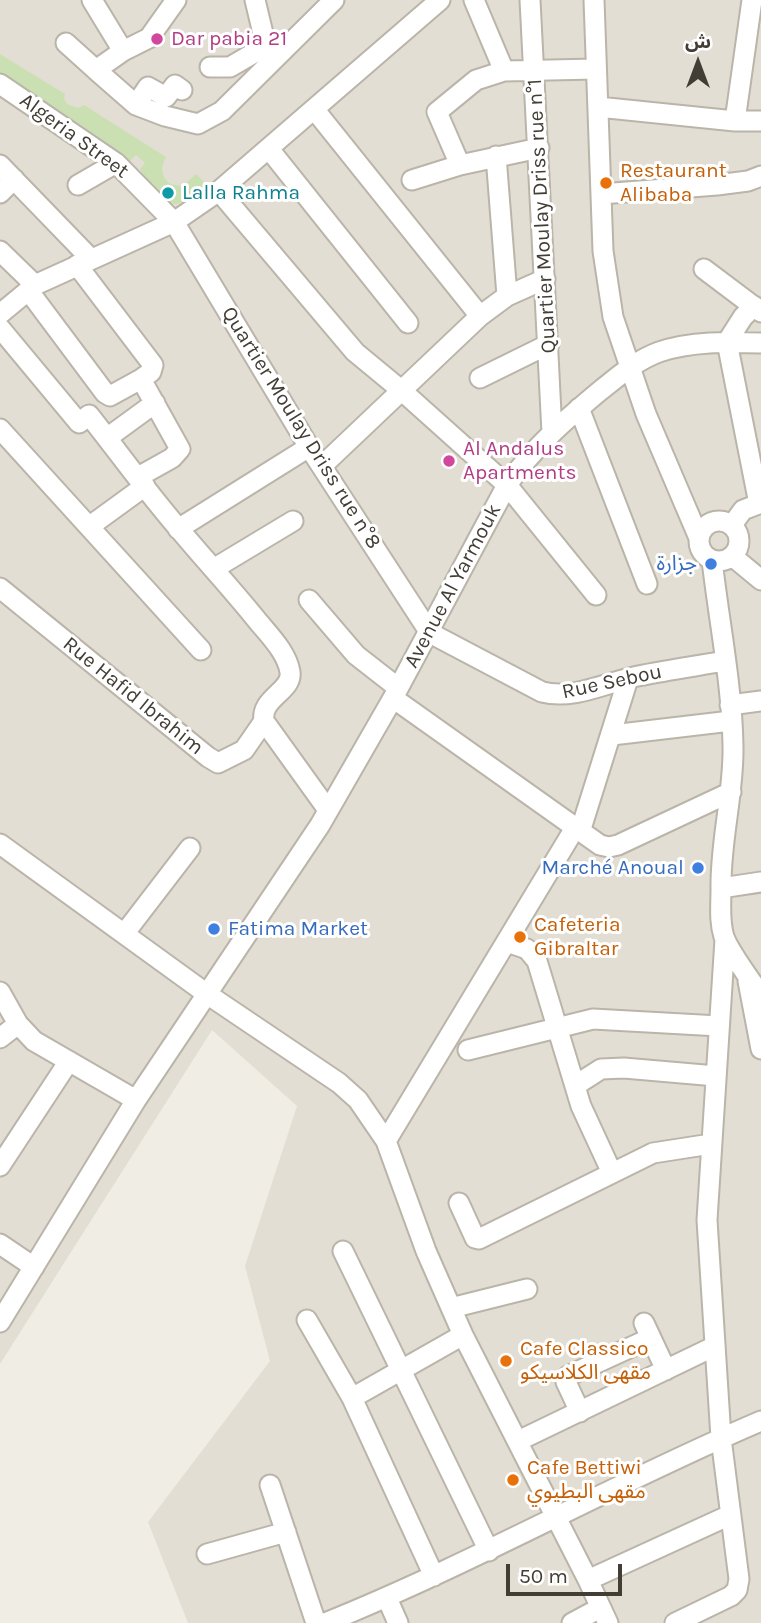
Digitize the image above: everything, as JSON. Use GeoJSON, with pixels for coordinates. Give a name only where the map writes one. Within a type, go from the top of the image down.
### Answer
{"type":"FeatureCollection","features":[{"type":"Feature","properties":{"kind":"street"},"geometry":{"type":"LineString","coordinates":[[92,0],[123,51]]}},
{"type":"Feature","properties":{"kind":"street"},"geometry":{"type":"LineString","coordinates":[[96,71],[123,51],[149,38],[176,0]]}},
{"type":"Feature","properties":{"kind":"street"},"geometry":{"type":"LineString","coordinates":[[255,0],[271,52]]}},
{"type":"Feature","properties":{"kind":"street"},"geometry":{"type":"LineString","coordinates":[[66,43],[136,105],[198,124],[222,111],[271,52],[334,0]]}},
{"type":"Feature","properties":{"kind":"street"},"geometry":{"type":"LineString","coordinates":[[0,314],[32,288],[174,222],[219,191],[440,0]]}},
{"type":"Feature","properties":{"kind":"street"},"geometry":{"type":"LineString","coordinates":[[474,0],[504,72]]}},
{"type":"Feature","properties":{"kind":"street","name":"Quartier Moulay Driss rue n°1"},"geometry":{"type":"LineString","coordinates":[[530,0],[552,433]]}},
{"type":"Feature","properties":{"kind":"street"},"geometry":{"type":"LineString","coordinates":[[594,0],[606,282],[613,317],[629,368],[699,538],[701,551],[712,560],[719,561],[732,556],[739,544],[739,537],[732,525],[725,521],[711,522],[701,531],[699,538]]}},
{"type":"Feature","properties":{"kind":"street"},"geometry":{"type":"LineString","coordinates":[[735,121],[752,0]]}},
{"type":"Feature","properties":{"kind":"street"},"geometry":{"type":"LineString","coordinates":[[210,67],[230,67],[271,52]]}},
{"type":"Feature","properties":{"kind":"street"},"geometry":{"type":"LineString","coordinates":[[460,165],[437,112],[475,80],[504,72],[596,69]]}},
{"type":"Feature","properties":{"kind":"street","name":"Algeria Street"},"geometry":{"type":"LineString","coordinates":[[0,84],[116,163],[174,222]]}},
{"type":"Feature","properties":{"kind":"street"},"geometry":{"type":"LineString","coordinates":[[136,105],[148,87],[166,97],[175,85],[183,90]]}},
{"type":"Feature","properties":{"kind":"street"},"geometry":{"type":"LineString","coordinates":[[598,107],[735,121],[761,121]]}},
{"type":"Feature","properties":{"kind":"street"},"geometry":{"type":"LineString","coordinates":[[314,109],[480,316]]}},
{"type":"Feature","properties":{"kind":"street"},"geometry":{"type":"LineString","coordinates":[[412,180],[460,165],[539,148]]}},
{"type":"Feature","properties":{"kind":"street"},"geometry":{"type":"LineString","coordinates":[[269,149],[408,323]]}},
{"type":"Feature","properties":{"kind":"street"},"geometry":{"type":"LineString","coordinates":[[496,156],[507,296]]}},
{"type":"Feature","properties":{"kind":"street"},"geometry":{"type":"LineString","coordinates":[[78,185],[116,163]]}},
{"type":"Feature","properties":{"kind":"street"},"geometry":{"type":"LineString","coordinates":[[601,194],[717,186],[761,176]]}},
{"type":"Feature","properties":{"kind":"street"},"geometry":{"type":"LineString","coordinates":[[0,251],[32,288],[104,393],[110,396],[151,372],[153,365],[83,262],[5,179]]}},
{"type":"Feature","properties":{"kind":"street"},"geometry":{"type":"LineString","coordinates":[[219,191],[355,352],[507,485],[596,595]]}},
{"type":"Feature","properties":{"kind":"street","name":"Quartier Moulay Driss rue n°8"},"geometry":{"type":"LineString","coordinates":[[174,222],[309,447],[429,633]]}},
{"type":"Feature","properties":{"kind":"street"},"geometry":{"type":"LineString","coordinates":[[704,270],[757,309],[743,317],[727,342],[756,454],[760,504],[743,510],[732,525]]}},
{"type":"Feature","properties":{"kind":"street"},"geometry":{"type":"LineString","coordinates":[[323,465],[480,316],[507,296],[545,279]]}},
{"type":"Feature","properties":{"kind":"street"},"geometry":{"type":"LineString","coordinates":[[0,328],[79,423],[89,415],[178,529],[215,568],[281,650],[290,673],[289,681],[265,707],[264,721],[328,810]]}},
{"type":"Feature","properties":{"kind":"street","name":"Avenue Al Yarmouk"},"geometry":{"type":"LineString","coordinates":[[0,1322],[136,1100],[328,810],[429,633],[435,617],[507,485],[524,461],[579,408],[629,368],[661,351],[727,342],[761,343]]}},
{"type":"Feature","properties":{"kind":"street"},"geometry":{"type":"LineString","coordinates":[[480,378],[549,344]]}},
{"type":"Feature","properties":{"kind":"street"},"geometry":{"type":"LineString","coordinates":[[90,526],[180,449],[141,379]]}},
{"type":"Feature","properties":{"kind":"street"},"geometry":{"type":"LineString","coordinates":[[107,438],[155,403]]}},
{"type":"Feature","properties":{"kind":"street"},"geometry":{"type":"LineString","coordinates":[[579,408],[647,584]]}},
{"type":"Feature","properties":{"kind":"street"},"geometry":{"type":"LineString","coordinates":[[0,429],[201,650]]}},
{"type":"Feature","properties":{"kind":"street"},"geometry":{"type":"LineString","coordinates":[[178,529],[309,447]]}},
{"type":"Feature","properties":{"kind":"street"},"geometry":{"type":"LineString","coordinates":[[215,568],[293,521]]}},
{"type":"Feature","properties":{"kind":"street"},"geometry":{"type":"LineString","coordinates":[[732,556],[761,580]]}},
{"type":"Feature","properties":{"kind":"street"},"geometry":{"type":"LineString","coordinates":[[675,1623],[731,1596],[737,1590],[739,1579],[721,1437],[707,1220],[725,939],[720,909],[724,832],[731,792],[731,713],[712,560]]}},
{"type":"Feature","properties":{"kind":"street","name":"Rue Hafid Ibrahim"},"geometry":{"type":"LineString","coordinates":[[0,587],[218,763],[244,750],[264,721]]}},
{"type":"Feature","properties":{"kind":"street"},"geometry":{"type":"LineString","coordinates":[[309,600],[356,655],[395,693],[600,845],[618,845],[731,792]]}},
{"type":"Feature","properties":{"kind":"street","name":"Rue Sebou"},"geometry":{"type":"LineString","coordinates":[[429,633],[542,692],[554,695],[577,693],[628,678],[725,661]]}},
{"type":"Feature","properties":{"kind":"street"},"geometry":{"type":"LineString","coordinates":[[386,1141],[578,830],[612,735],[624,683],[628,678]]}},
{"type":"Feature","properties":{"kind":"street"},"geometry":{"type":"LineString","coordinates":[[612,735],[731,713],[761,701]]}},
{"type":"Feature","properties":{"kind":"street"},"geometry":{"type":"LineString","coordinates":[[124,934],[190,848]]}},
{"type":"Feature","properties":{"kind":"street"},"geometry":{"type":"LineString","coordinates":[[1,849],[339,1083],[358,1100],[386,1141],[426,1251],[463,1335],[604,1616],[572,1623]]}},
{"type":"Feature","properties":{"kind":"street"},"geometry":{"type":"LineString","coordinates":[[721,888],[761,882]]}},
{"type":"Feature","properties":{"kind":"street"},"geometry":{"type":"LineString","coordinates":[[725,939],[761,996]]}},
{"type":"Feature","properties":{"kind":"street"},"geometry":{"type":"LineString","coordinates":[[507,942],[527,949],[537,961],[581,1106],[612,1173]]}},
{"type":"Feature","properties":{"kind":"street"},"geometry":{"type":"LineString","coordinates":[[747,974],[761,1049]]}},
{"type":"Feature","properties":{"kind":"street"},"geometry":{"type":"LineString","coordinates":[[0,992],[18,1024],[34,1041],[136,1100]]}},
{"type":"Feature","properties":{"kind":"street"},"geometry":{"type":"LineString","coordinates":[[468,1050],[593,1019],[719,1026]]}},
{"type":"Feature","properties":{"kind":"street"},"geometry":{"type":"LineString","coordinates":[[0,1038],[18,1024]]}},
{"type":"Feature","properties":{"kind":"street"},"geometry":{"type":"LineString","coordinates":[[0,1166],[69,1061]]}},
{"type":"Feature","properties":{"kind":"street"},"geometry":{"type":"LineString","coordinates":[[576,1085],[601,1069],[624,1068],[716,1076]]}},
{"type":"Feature","properties":{"kind":"street"},"geometry":{"type":"LineString","coordinates":[[458,1203],[475,1237],[479,1239],[653,1153],[711,1144]]}},
{"type":"Feature","properties":{"kind":"street"},"geometry":{"type":"LineString","coordinates":[[0,1244],[34,1267]]}},
{"type":"Feature","properties":{"kind":"street"},"geometry":{"type":"LineString","coordinates":[[343,1251],[489,1551]]}},
{"type":"Feature","properties":{"kind":"street"},"geometry":{"type":"LineString","coordinates":[[451,1308],[527,1289]]}},
{"type":"Feature","properties":{"kind":"street"},"geometry":{"type":"LineString","coordinates":[[307,1320],[352,1398],[434,1576]]}},
{"type":"Feature","properties":{"kind":"street"},"geometry":{"type":"LineString","coordinates":[[580,1412],[566,1382],[568,1376],[647,1331],[666,1370]]}},
{"type":"Feature","properties":{"kind":"street"},"geometry":{"type":"LineString","coordinates":[[352,1398],[463,1335]]}},
{"type":"Feature","properties":{"kind":"street"},"geometry":{"type":"LineString","coordinates":[[518,1441],[715,1346]]}},
{"type":"Feature","properties":{"kind":"street"},"geometry":{"type":"LineString","coordinates":[[270,1485],[286,1532],[327,1622],[387,1598],[489,1551],[721,1437],[761,1421]]}},
{"type":"Feature","properties":{"kind":"street"},"geometry":{"type":"LineString","coordinates":[[588,1580],[730,1515]]}},
{"type":"Feature","properties":{"kind":"street"},"geometry":{"type":"LineString","coordinates":[[207,1554],[286,1532]]}},
{"type":"Feature","properties":{"kind":"street"},"geometry":{"type":"LineString","coordinates":[[387,1598],[398,1623]]}},
{"type":"Feature","properties":{"kind":"shaded area"},"geometry":{"type":"Polygon","coordinates":[[[0,0],[761,0],[761,1623],[188,1623],[148,1522],[270,1361],[245,1266],[297,1106],[212,1030],[0,1364],[0,0]]]}},
{"type":"Feature","properties":{"kind":"green space"},"geometry":{"type":"Polygon","coordinates":[[[0,54],[65,94],[67,104],[78,108],[84,105],[166,157],[162,172],[170,184],[182,186],[196,174],[207,185],[195,195],[176,204],[162,199],[140,169],[145,163],[136,155],[130,161],[114,155],[0,78],[0,54]]]}},
{"type":"Feature","properties":{"kind":"place","name":"Dar pabia 21"},"geometry":{"type":"Point","coordinates":[157,39]}},
{"type":"Feature","properties":{"kind":"place","name":"Restaurant Alibaba"},"geometry":{"type":"Point","coordinates":[606,183]}},
{"type":"Feature","properties":{"kind":"place","name":"Lalla Rahma"},"geometry":{"type":"Point","coordinates":[168,193]}},
{"type":"Feature","properties":{"kind":"place","name":"Al Andalus Apartments"},"geometry":{"type":"Point","coordinates":[449,461]}},
{"type":"Feature","properties":{"kind":"place","name":"جزارة"},"geometry":{"type":"Point","coordinates":[711,564]}},
{"type":"Feature","properties":{"kind":"place","name":"Marché Anoual"},"geometry":{"type":"Point","coordinates":[698,868]}},
{"type":"Feature","properties":{"kind":"place","name":"Fatima Market"},"geometry":{"type":"Point","coordinates":[214,929]}},
{"type":"Feature","properties":{"kind":"place","name":"Cafeteria Gibraltar"},"geometry":{"type":"Point","coordinates":[520,937]}},
{"type":"Feature","properties":{"kind":"place","name":"Cafe Classico مقهى الكلاسيكو"},"geometry":{"type":"Point","coordinates":[506,1361]}},
{"type":"Feature","properties":{"kind":"place","name":"Cafe Bettiwi مقهى البطيوي"},"geometry":{"type":"Point","coordinates":[513,1480]}}]}
